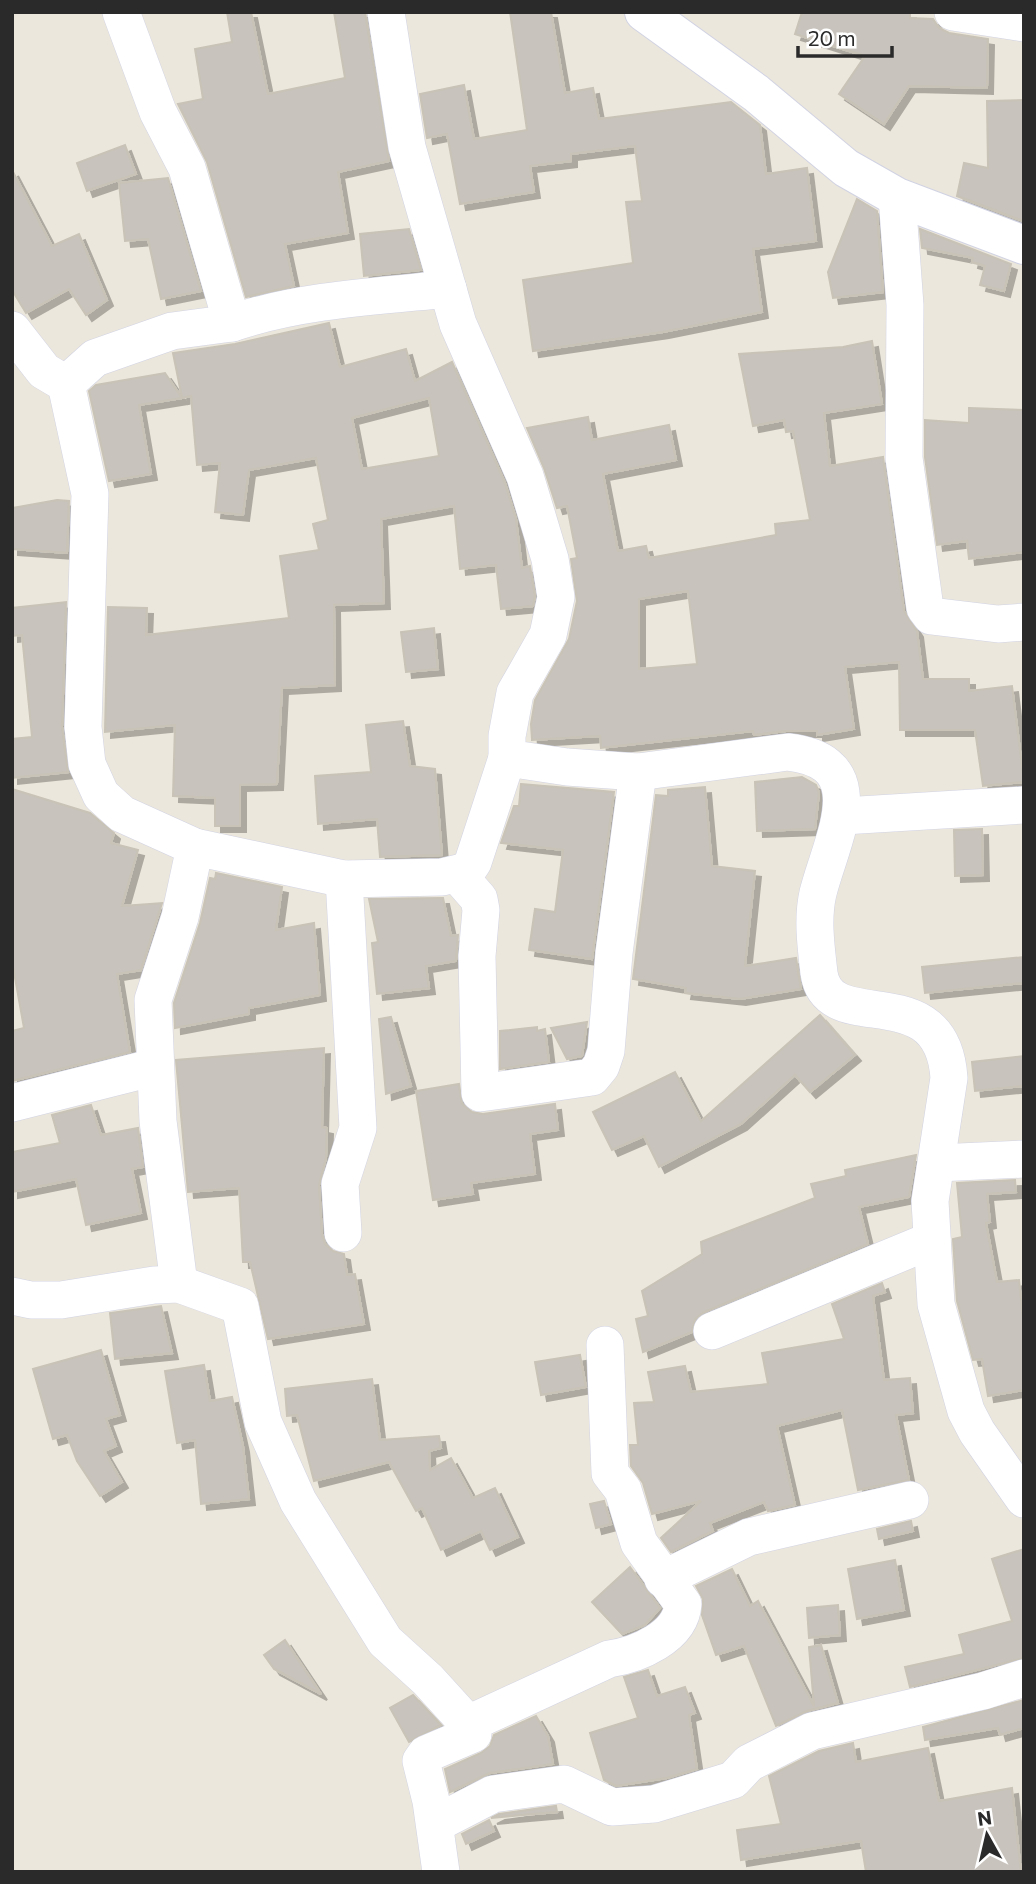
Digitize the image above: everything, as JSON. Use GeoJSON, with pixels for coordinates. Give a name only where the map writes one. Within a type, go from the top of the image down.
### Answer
{"type":"FeatureCollection","features":[{"type":"Feature","properties":{"kind":"main road"},"geometry":{"type":"LineString","coordinates":[[644,12],[756,93],[846,168],[897,197],[1024,244]]}},
{"type":"Feature","properties":{"kind":"street"},"geometry":{"type":"LineString","coordinates":[[121,12],[158,112],[187,168],[232,323]]}},
{"type":"Feature","properties":{"kind":"street"},"geometry":{"type":"LineString","coordinates":[[12,330],[44,371],[66,384],[90,494],[83,727],[88,764],[101,795],[122,814],[195,846],[344,879],[458,874],[467,871],[473,862],[507,758],[507,736],[515,693],[548,635],[556,597],[550,559],[525,476],[458,324],[407,147],[386,12]]}},
{"type":"Feature","properties":{"kind":"street"},"geometry":{"type":"LineString","coordinates":[[953,12],[1024,23]]}},
{"type":"Feature","properties":{"kind":"street"},"geometry":{"type":"LineString","coordinates":[[897,197],[905,305],[904,458],[925,608],[931,616],[998,624],[1024,622]]}},
{"type":"Feature","properties":{"kind":"street"},"geometry":{"type":"LineString","coordinates":[[66,384],[95,358],[172,331],[232,323],[352,298],[448,289]]}},
{"type":"Feature","properties":{"kind":"street"},"geometry":{"type":"LineString","coordinates":[[507,758],[567,767],[638,772],[788,752],[810,754],[827,765],[842,794],[843,816],[817,894],[816,935],[820,977],[829,994],[846,1005],[909,1015],[928,1026],[940,1039],[948,1058],[949,1078],[930,1201],[936,1304],[966,1410],[977,1432],[1024,1499]]}},
{"type":"Feature","properties":{"kind":"street"},"geometry":{"type":"LineString","coordinates":[[458,874],[479,899],[481,910],[477,956],[480,1093],[592,1077],[601,1066],[606,1051],[614,953],[638,772]]}},
{"type":"Feature","properties":{"kind":"street"},"geometry":{"type":"LineString","coordinates":[[843,816],[1024,805]]}},
{"type":"Feature","properties":{"kind":"street"},"geometry":{"type":"LineString","coordinates":[[179,1284],[158,1121],[155,1067],[156,987],[180,917],[195,846]]}},
{"type":"Feature","properties":{"kind":"street"},"geometry":{"type":"LineString","coordinates":[[344,879],[358,1128],[340,1184],[344,1233]]}},
{"type":"Feature","properties":{"kind":"street"},"geometry":{"type":"LineString","coordinates":[[12,1103],[155,1067]]}},
{"type":"Feature","properties":{"kind":"street"},"geometry":{"type":"LineString","coordinates":[[937,1163],[1024,1159]]}},
{"type":"Feature","properties":{"kind":"street"},"geometry":{"type":"LineString","coordinates":[[712,1331],[932,1240]]}},
{"type":"Feature","properties":{"kind":"street"},"geometry":{"type":"LineString","coordinates":[[12,1296],[31,1300],[61,1300],[138,1287],[179,1284],[240,1306],[263,1422],[298,1501],[385,1641],[428,1680],[468,1724],[473,1734],[426,1754],[421,1761],[435,1824],[441,1872]]}},
{"type":"Feature","properties":{"kind":"street"},"geometry":{"type":"LineString","coordinates":[[468,1724],[609,1659],[632,1656],[667,1634],[683,1611],[683,1604],[639,1543],[622,1490],[610,1473],[604,1345]]}},
{"type":"Feature","properties":{"kind":"street"},"geometry":{"type":"LineString","coordinates":[[663,1579],[749,1537],[911,1500]]}},
{"type":"Feature","properties":{"kind":"street"},"geometry":{"type":"LineString","coordinates":[[435,1824],[493,1794],[564,1784],[612,1807],[654,1804],[733,1780],[749,1763],[812,1731],[983,1691],[1024,1678]]}},
{"type":"Feature","properties":{"kind":"building"},"geometry":{"type":"Polygon","coordinates":[[[227,12],[251,12],[268,94],[345,78],[334,12],[365,12],[389,161],[338,172],[348,233],[285,244],[294,286],[246,297],[207,162],[178,104],[203,99],[195,49],[232,42],[227,12]]]}},
{"type":"Feature","properties":{"kind":"building"},"geometry":{"type":"Polygon","coordinates":[[[510,12],[551,12],[565,93],[593,88],[599,119],[731,102],[760,125],[766,174],[807,168],[816,241],[753,249],[762,312],[663,332],[533,351],[523,280],[633,263],[626,202],[642,201],[635,146],[571,154],[571,161],[530,166],[534,192],[460,204],[447,134],[427,138],[420,94],[464,85],[474,139],[527,130],[510,12]]]}},
{"type":"Feature","properties":{"kind":"building"},"geometry":{"type":"Polygon","coordinates":[[[802,12],[910,12],[910,18],[933,19],[939,28],[949,33],[988,39],[987,88],[909,86],[884,124],[839,94],[865,56],[795,34],[802,12]]]}},
{"type":"Feature","properties":{"kind":"building"},"geometry":{"type":"Polygon","coordinates":[[[1023,100],[1023,221],[957,196],[964,163],[988,168],[987,101],[1023,100]]]}},
{"type":"Feature","properties":{"kind":"building"},"geometry":{"type":"Polygon","coordinates":[[[125,145],[136,174],[87,191],[77,163],[125,145]]]}},
{"type":"Feature","properties":{"kind":"building"},"geometry":{"type":"Polygon","coordinates":[[[12,170],[52,246],[79,234],[107,300],[86,315],[69,289],[26,313],[12,290],[12,170]]]}},
{"type":"Feature","properties":{"kind":"building"},"geometry":{"type":"Polygon","coordinates":[[[168,178],[201,291],[161,299],[148,239],[125,241],[119,183],[168,178]]]}},
{"type":"Feature","properties":{"kind":"building"},"geometry":{"type":"Polygon","coordinates":[[[857,199],[877,211],[883,292],[833,298],[828,272],[857,199]]]}},
{"type":"Feature","properties":{"kind":"building"},"geometry":{"type":"Polygon","coordinates":[[[409,229],[421,270],[364,276],[360,234],[409,229]]]}},
{"type":"Feature","properties":{"kind":"building"},"geometry":{"type":"Polygon","coordinates":[[[920,229],[1011,264],[1004,291],[980,285],[985,266],[972,262],[973,258],[922,248],[920,229]]]}},
{"type":"Feature","properties":{"kind":"building"},"geometry":{"type":"Polygon","coordinates":[[[329,323],[340,367],[406,349],[415,381],[452,362],[505,483],[516,519],[522,568],[530,566],[535,596],[533,606],[501,609],[496,565],[460,569],[454,506],[381,519],[384,603],[334,605],[335,685],[282,688],[277,784],[240,785],[240,826],[215,826],[215,798],[173,796],[175,725],[105,732],[108,607],[147,608],[146,635],[289,618],[280,556],[319,550],[313,524],[328,520],[316,458],[249,470],[243,515],[215,512],[220,463],[197,465],[191,396],[182,398],[173,353],[235,344],[329,323]],[[429,398],[352,418],[362,469],[439,456],[429,398]]]}},
{"type":"Feature","properties":{"kind":"building"},"geometry":{"type":"Polygon","coordinates":[[[872,341],[882,404],[824,413],[830,466],[883,457],[904,611],[917,631],[923,679],[969,679],[969,691],[1012,686],[1024,782],[983,786],[975,730],[900,730],[899,662],[845,667],[854,729],[817,735],[817,731],[754,735],[753,731],[601,748],[600,736],[532,740],[531,724],[535,700],[569,639],[577,601],[571,559],[577,558],[567,506],[557,508],[527,428],[588,417],[592,440],[669,425],[676,460],[603,474],[618,551],[646,546],[649,558],[776,535],[775,524],[810,520],[793,431],[786,432],[784,420],[753,426],[739,354],[843,347],[872,341]],[[688,591],[639,599],[639,669],[697,664],[688,591]]]}},
{"type":"Feature","properties":{"kind":"building"},"geometry":{"type":"Polygon","coordinates":[[[165,373],[182,398],[139,405],[151,474],[109,481],[89,391],[96,385],[165,373]]]}},
{"type":"Feature","properties":{"kind":"building"},"geometry":{"type":"Polygon","coordinates":[[[969,408],[1024,410],[1024,552],[969,559],[967,541],[937,545],[925,457],[925,420],[969,423],[969,408]]]}},
{"type":"Feature","properties":{"kind":"building"},"geometry":{"type":"Polygon","coordinates":[[[57,500],[69,501],[67,553],[12,549],[12,508],[57,500]]]}},
{"type":"Feature","properties":{"kind":"building"},"geometry":{"type":"Polygon","coordinates":[[[66,602],[62,727],[68,772],[12,778],[12,739],[32,737],[22,635],[12,636],[12,608],[66,602]]]}},
{"type":"Feature","properties":{"kind":"building"},"geometry":{"type":"Polygon","coordinates":[[[434,628],[438,669],[406,672],[401,632],[434,628]]]}},
{"type":"Feature","properties":{"kind":"building"},"geometry":{"type":"Polygon","coordinates":[[[403,721],[410,766],[435,769],[442,855],[380,857],[377,819],[318,824],[315,776],[371,772],[366,725],[403,721]]]}},
{"type":"Feature","properties":{"kind":"building"},"geometry":{"type":"Polygon","coordinates":[[[802,777],[816,785],[819,793],[815,829],[757,831],[755,782],[802,777]]]}},
{"type":"Feature","properties":{"kind":"building"},"geometry":{"type":"Polygon","coordinates":[[[521,784],[614,792],[592,959],[529,950],[535,909],[555,912],[563,850],[501,843],[514,806],[519,806],[521,784]]]}},
{"type":"Feature","properties":{"kind":"building"},"geometry":{"type":"Polygon","coordinates":[[[705,787],[712,866],[755,871],[745,966],[796,958],[801,989],[740,999],[685,993],[686,988],[633,979],[656,795],[668,796],[668,790],[705,787]]]}},
{"type":"Feature","properties":{"kind":"building"},"geometry":{"type":"Polygon","coordinates":[[[12,789],[90,813],[114,833],[111,843],[138,850],[122,906],[162,903],[141,970],[117,974],[130,1052],[12,1081],[12,1031],[24,1028],[12,961],[12,789]]]}},
{"type":"Feature","properties":{"kind":"building"},"geometry":{"type":"Polygon","coordinates":[[[982,829],[983,875],[955,876],[954,830],[982,829]]]}},
{"type":"Feature","properties":{"kind":"building"},"geometry":{"type":"Polygon","coordinates":[[[216,873],[282,887],[276,930],[314,923],[320,995],[249,1008],[249,1014],[175,1028],[174,1003],[200,923],[210,878],[215,879],[216,873]]]}},
{"type":"Feature","properties":{"kind":"building"},"geometry":{"type":"Polygon","coordinates":[[[443,898],[451,936],[458,935],[456,961],[426,966],[429,988],[377,994],[372,943],[378,942],[369,899],[443,898]]]}},
{"type":"Feature","properties":{"kind":"building"},"geometry":{"type":"Polygon","coordinates":[[[1024,957],[1024,983],[925,993],[922,967],[1024,957]]]}},
{"type":"Feature","properties":{"kind":"building"},"geometry":{"type":"Polygon","coordinates":[[[820,1015],[855,1055],[810,1092],[795,1075],[741,1124],[659,1167],[644,1136],[612,1150],[593,1112],[675,1072],[701,1121],[820,1015]]]}},
{"type":"Feature","properties":{"kind":"building"},"geometry":{"type":"Polygon","coordinates":[[[391,1017],[411,1086],[386,1094],[379,1019],[391,1017]]]}},
{"type":"Feature","properties":{"kind":"building"},"geometry":{"type":"Polygon","coordinates":[[[587,1022],[582,1056],[567,1059],[551,1028],[587,1022]]]}},
{"type":"Feature","properties":{"kind":"building"},"geometry":{"type":"Polygon","coordinates":[[[537,1027],[537,1031],[545,1029],[549,1062],[500,1069],[500,1031],[537,1027]]]}},
{"type":"Feature","properties":{"kind":"building"},"geometry":{"type":"Polygon","coordinates":[[[324,1048],[322,1127],[327,1128],[326,1158],[319,1185],[322,1234],[325,1244],[333,1251],[344,1254],[347,1275],[355,1274],[364,1324],[268,1339],[250,1262],[243,1262],[239,1188],[188,1192],[176,1060],[324,1048]]]}},
{"type":"Feature","properties":{"kind":"building"},"geometry":{"type":"Polygon","coordinates":[[[1024,1056],[1024,1086],[975,1091],[972,1062],[1024,1056]]]}},
{"type":"Feature","properties":{"kind":"building"},"geometry":{"type":"Polygon","coordinates":[[[459,1084],[462,1104],[472,1112],[483,1114],[555,1104],[558,1130],[530,1134],[535,1174],[471,1183],[473,1194],[433,1200],[416,1091],[459,1084]]]}},
{"type":"Feature","properties":{"kind":"building"},"geometry":{"type":"Polygon","coordinates":[[[91,1105],[101,1135],[138,1128],[143,1167],[132,1169],[141,1213],[86,1225],[76,1179],[12,1192],[12,1152],[60,1143],[52,1115],[91,1105]]]}},
{"type":"Feature","properties":{"kind":"building"},"geometry":{"type":"Polygon","coordinates":[[[916,1155],[909,1197],[859,1207],[868,1244],[704,1312],[695,1319],[692,1332],[643,1352],[636,1319],[648,1316],[642,1291],[702,1254],[701,1242],[815,1198],[811,1184],[846,1176],[845,1170],[916,1155]]]}},
{"type":"Feature","properties":{"kind":"building"},"geometry":{"type":"Polygon","coordinates":[[[1015,1180],[1016,1192],[987,1194],[990,1222],[986,1223],[997,1282],[1019,1280],[1024,1328],[1024,1390],[988,1396],[982,1359],[973,1360],[957,1301],[953,1239],[962,1237],[957,1183],[1015,1180]]]}},
{"type":"Feature","properties":{"kind":"building"},"geometry":{"type":"Polygon","coordinates":[[[882,1283],[885,1292],[873,1296],[884,1380],[910,1378],[913,1413],[896,1415],[909,1480],[858,1490],[842,1410],[777,1426],[795,1505],[768,1511],[764,1502],[710,1523],[713,1531],[671,1552],[661,1538],[701,1501],[652,1514],[643,1483],[631,1466],[630,1445],[638,1445],[634,1403],[654,1402],[648,1372],[685,1366],[691,1392],[768,1384],[762,1353],[844,1339],[832,1304],[882,1283]]]}},
{"type":"Feature","properties":{"kind":"building"},"geometry":{"type":"Polygon","coordinates":[[[161,1306],[172,1353],[115,1359],[110,1313],[161,1306]]]}},
{"type":"Feature","properties":{"kind":"building"},"geometry":{"type":"Polygon","coordinates":[[[101,1350],[120,1415],[106,1419],[116,1446],[104,1451],[122,1482],[100,1496],[77,1461],[67,1435],[53,1439],[33,1369],[101,1350]]]}},
{"type":"Feature","properties":{"kind":"building"},"geometry":{"type":"Polygon","coordinates":[[[580,1355],[586,1387],[541,1395],[535,1362],[580,1355]]]}},
{"type":"Feature","properties":{"kind":"building"},"geometry":{"type":"Polygon","coordinates":[[[204,1365],[210,1401],[232,1397],[243,1446],[249,1499],[201,1504],[195,1440],[177,1443],[165,1371],[204,1365]]]}},
{"type":"Feature","properties":{"kind":"building"},"geometry":{"type":"Polygon","coordinates":[[[372,1379],[380,1440],[439,1436],[441,1448],[429,1451],[430,1470],[451,1458],[473,1498],[495,1488],[518,1537],[490,1550],[481,1531],[441,1550],[422,1508],[416,1511],[389,1462],[314,1481],[297,1415],[287,1416],[285,1389],[372,1379]]]}},
{"type":"Feature","properties":{"kind":"building"},"geometry":{"type":"Polygon","coordinates":[[[604,1501],[611,1524],[596,1528],[590,1504],[604,1501]]]}},
{"type":"Feature","properties":{"kind":"building"},"geometry":{"type":"Polygon","coordinates":[[[911,1521],[913,1531],[879,1539],[877,1529],[911,1521]]]}},
{"type":"Feature","properties":{"kind":"building"},"geometry":{"type":"Polygon","coordinates":[[[1024,1549],[1024,1658],[910,1687],[905,1667],[964,1654],[959,1635],[1012,1621],[992,1559],[1024,1549]]]}},
{"type":"Feature","properties":{"kind":"building"},"geometry":{"type":"Polygon","coordinates":[[[895,1560],[904,1610],[857,1619],[848,1569],[895,1560]]]}},
{"type":"Feature","properties":{"kind":"building"},"geometry":{"type":"Polygon","coordinates":[[[630,1567],[660,1608],[645,1625],[622,1634],[592,1602],[630,1567]]]}},
{"type":"Feature","properties":{"kind":"building"},"geometry":{"type":"Polygon","coordinates":[[[732,1569],[750,1606],[758,1601],[814,1706],[809,1647],[821,1645],[838,1703],[807,1711],[776,1726],[744,1646],[716,1655],[702,1615],[703,1599],[696,1586],[732,1569]]]}},
{"type":"Feature","properties":{"kind":"building"},"geometry":{"type":"Polygon","coordinates":[[[838,1605],[840,1635],[809,1638],[807,1608],[838,1605]]]}},
{"type":"Feature","properties":{"kind":"building"},"geometry":{"type":"Polygon","coordinates":[[[285,1640],[321,1694],[274,1669],[264,1655],[285,1640]]]}},
{"type":"Feature","properties":{"kind":"building"},"geometry":{"type":"Polygon","coordinates":[[[648,1670],[657,1696],[685,1687],[695,1713],[689,1715],[697,1769],[667,1778],[616,1786],[604,1780],[590,1733],[638,1718],[624,1677],[648,1670]]]}},
{"type":"Feature","properties":{"kind":"building"},"geometry":{"type":"Polygon","coordinates":[[[413,1695],[441,1725],[409,1742],[390,1708],[413,1695]]]}},
{"type":"Feature","properties":{"kind":"building"},"geometry":{"type":"Polygon","coordinates":[[[1024,1700],[1024,1728],[1000,1735],[998,1728],[925,1740],[923,1727],[1024,1700]]]}},
{"type":"Feature","properties":{"kind":"building"},"geometry":{"type":"Polygon","coordinates":[[[536,1716],[548,1736],[553,1764],[490,1773],[450,1792],[445,1769],[481,1753],[490,1746],[494,1735],[536,1716]]]}},
{"type":"Feature","properties":{"kind":"building"},"geometry":{"type":"Polygon","coordinates":[[[853,1743],[856,1762],[928,1748],[939,1801],[1012,1788],[1021,1872],[866,1872],[861,1841],[741,1860],[737,1830],[781,1824],[769,1776],[819,1751],[853,1743]]]}},
{"type":"Feature","properties":{"kind":"building"},"geometry":{"type":"Polygon","coordinates":[[[556,1806],[557,1812],[491,1818],[499,1814],[556,1806]]]}},
{"type":"Feature","properties":{"kind":"building"},"geometry":{"type":"Polygon","coordinates":[[[489,1820],[494,1831],[466,1844],[462,1834],[489,1820]]]}}]}
